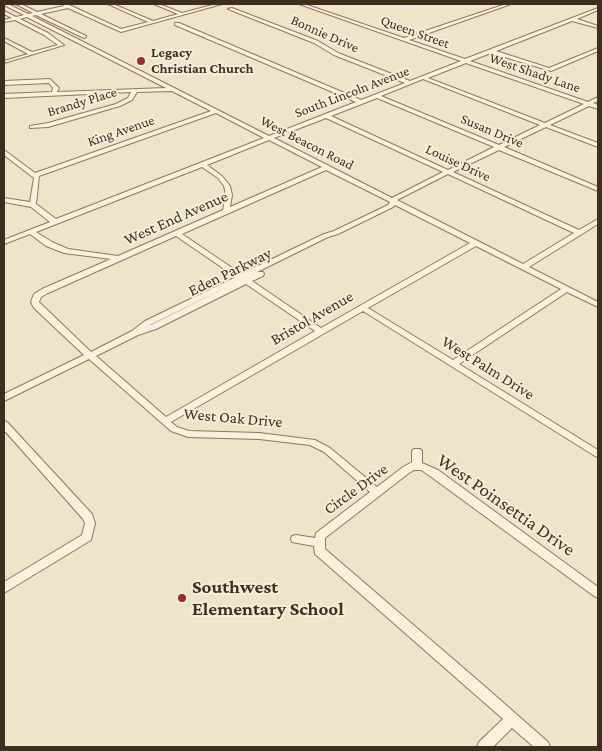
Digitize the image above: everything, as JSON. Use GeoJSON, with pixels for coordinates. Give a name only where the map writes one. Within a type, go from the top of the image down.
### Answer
{"type":"FeatureCollection","features":[{"type":"Feature","properties":{"kind":"street","name":"West Beacon Road"},"geometry":{"type":"LineString","coordinates":[[5,4],[598,305]]}},
{"type":"Feature","properties":{"kind":"street"},"geometry":{"type":"LineString","coordinates":[[18,4],[84,37]]}},
{"type":"Feature","properties":{"kind":"street"},"geometry":{"type":"LineString","coordinates":[[4,21],[66,5],[78,4]]}},
{"type":"Feature","properties":{"kind":"street"},"geometry":{"type":"LineString","coordinates":[[110,4],[152,22]]}},
{"type":"Feature","properties":{"kind":"street"},"geometry":{"type":"LineString","coordinates":[[156,4],[181,14]]}},
{"type":"Feature","properties":{"kind":"street"},"geometry":{"type":"LineString","coordinates":[[202,4],[209,7]]}},
{"type":"Feature","properties":{"kind":"street"},"geometry":{"type":"LineString","coordinates":[[66,5],[121,30],[220,4]]}},
{"type":"Feature","properties":{"kind":"street","name":"Queen Street"},"geometry":{"type":"LineString","coordinates":[[301,4],[464,61]]}},
{"type":"Feature","properties":{"kind":"street"},"geometry":{"type":"LineString","coordinates":[[404,40],[509,4]]}},
{"type":"Feature","properties":{"kind":"street","name":"Bonnie Drive"},"geometry":{"type":"LineString","coordinates":[[230,9],[316,42],[336,54],[410,83]]}},
{"type":"Feature","properties":{"kind":"street","name":"South Lincoln Avenue"},"geometry":{"type":"LineString","coordinates":[[4,242],[598,9]]}},
{"type":"Feature","properties":{"kind":"street"},"geometry":{"type":"LineString","coordinates":[[4,12],[46,34],[62,46],[4,62]]}},
{"type":"Feature","properties":{"kind":"street"},"geometry":{"type":"LineString","coordinates":[[572,20],[598,27]]}},
{"type":"Feature","properties":{"kind":"street"},"geometry":{"type":"LineString","coordinates":[[177,24],[361,102]]}},
{"type":"Feature","properties":{"kind":"street"},"geometry":{"type":"LineString","coordinates":[[4,38],[32,54]]}},
{"type":"Feature","properties":{"kind":"street"},"geometry":{"type":"LineString","coordinates":[[491,51],[549,70],[598,49]]}},
{"type":"Feature","properties":{"kind":"street","name":"West Shady Lane"},"geometry":{"type":"LineString","coordinates":[[464,61],[598,107]]}},
{"type":"Feature","properties":{"kind":"street"},"geometry":{"type":"LineString","coordinates":[[41,77],[50,81],[56,88],[54,94]]}},
{"type":"Feature","properties":{"kind":"street"},"geometry":{"type":"LineString","coordinates":[[424,78],[598,144]]}},
{"type":"Feature","properties":{"kind":"street"},"geometry":{"type":"LineString","coordinates":[[4,83],[50,81]]}},
{"type":"Feature","properties":{"kind":"street"},"geometry":{"type":"LineString","coordinates":[[4,96],[174,89]]}},
{"type":"Feature","properties":{"kind":"street","name":"Brandy Place"},"geometry":{"type":"LineString","coordinates":[[32,127],[48,125],[118,105],[130,99],[134,92]]}},
{"type":"Feature","properties":{"kind":"street","name":"Susan Drive"},"geometry":{"type":"LineString","coordinates":[[377,96],[598,188]]}},
{"type":"Feature","properties":{"kind":"street","name":"Eden Parkway"},"geometry":{"type":"LineString","coordinates":[[4,398],[135,333],[153,327],[244,279],[334,238],[336,233],[391,206],[395,198],[598,99]]}},
{"type":"Feature","properties":{"kind":"street","name":"King Avenue"},"geometry":{"type":"LineString","coordinates":[[35,175],[216,111]]}},
{"type":"Feature","properties":{"kind":"street","name":"Louise Drive"},"geometry":{"type":"LineString","coordinates":[[325,116],[580,233]]}},
{"type":"Feature","properties":{"kind":"street"},"geometry":{"type":"LineString","coordinates":[[4,152],[37,177],[33,205]]}},
{"type":"Feature","properties":{"kind":"street"},"geometry":{"type":"LineString","coordinates":[[202,164],[220,177],[226,186],[230,195],[226,211]]}},
{"type":"Feature","properties":{"kind":"street","name":"West End Avenue"},"geometry":{"type":"LineString","coordinates":[[37,296],[327,167]]}},
{"type":"Feature","properties":{"kind":"street"},"geometry":{"type":"LineString","coordinates":[[4,200],[33,205],[55,222]]}},
{"type":"Feature","properties":{"kind":"street"},"geometry":{"type":"LineString","coordinates":[[524,267],[598,221]]}},
{"type":"Feature","properties":{"kind":"street"},"geometry":{"type":"LineString","coordinates":[[30,231],[48,244],[67,251],[119,258]]}},
{"type":"Feature","properties":{"kind":"street"},"geometry":{"type":"LineString","coordinates":[[176,233],[321,331]]}},
{"type":"Feature","properties":{"kind":"street","name":"Bristol Avenue"},"geometry":{"type":"LineString","coordinates":[[164,421],[475,243]]}},
{"type":"Feature","properties":{"kind":"street"},"geometry":{"type":"LineString","coordinates":[[453,364],[566,289]]}},
{"type":"Feature","properties":{"kind":"street","name":"West Oak Drive"},"geometry":{"type":"LineString","coordinates":[[37,296],[35,302],[37,306],[90,356],[174,429],[188,434],[259,436],[312,442],[327,450],[377,493]]}},
{"type":"Feature","properties":{"kind":"street","name":"West Palm Drive"},"geometry":{"type":"LineString","coordinates":[[362,307],[598,454]]}},
{"type":"Feature","properties":{"kind":"street"},"geometry":{"type":"LineString","coordinates":[[4,424],[88,517],[90,523],[87,537],[4,588]]}},
{"type":"Feature","properties":{"kind":"street"},"geometry":{"type":"LineString","coordinates":[[417,451],[417,466]]}},
{"type":"Feature","properties":{"kind":"street","name":"Circle Drive"},"geometry":{"type":"LineString","coordinates":[[319,543],[320,536],[325,531],[406,470],[417,466]]}},
{"type":"Feature","properties":{"kind":"street","name":"West Poinsettia Drive"},"geometry":{"type":"LineString","coordinates":[[417,466],[434,473],[598,593]]}},
{"type":"Feature","properties":{"kind":"street"},"geometry":{"type":"LineString","coordinates":[[296,539],[319,543],[319,551],[328,560],[543,747]]}},
{"type":"Feature","properties":{"kind":"street"},"geometry":{"type":"LineString","coordinates":[[484,747],[512,719]]}},
{"type":"Feature","properties":{"kind":"place","name":"Legacy Christian Church"},"geometry":{"type":"Point","coordinates":[141,61]}},
{"type":"Feature","properties":{"kind":"place","name":"Southwest Elementary School"},"geometry":{"type":"Point","coordinates":[182,598]}}]}
